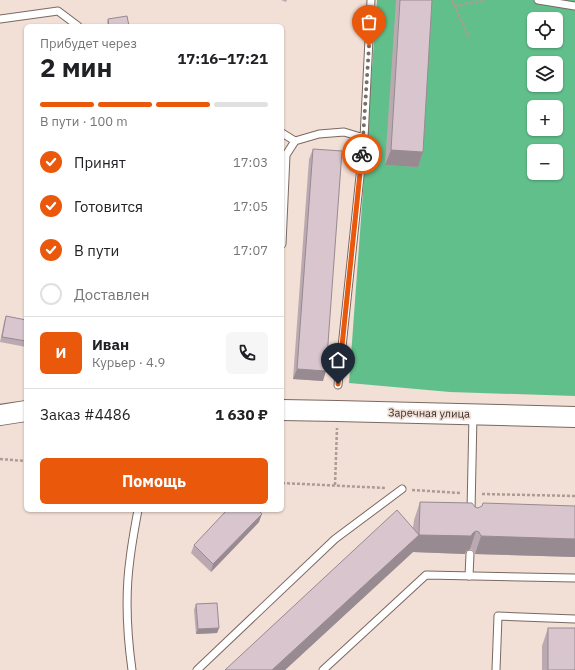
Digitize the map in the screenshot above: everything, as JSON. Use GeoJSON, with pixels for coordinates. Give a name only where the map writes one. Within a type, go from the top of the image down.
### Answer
{"type":"FeatureCollection","features":[{"type":"Feature","properties":{"kind":"street","name":"Заречная улица"},"geometry":{"type":"LineString","coordinates":[[284,410],[575,417]]}},
{"type":"Feature","properties":{"kind":"street"},"geometry":{"type":"LineString","coordinates":[[0,415],[24,411]]}},
{"type":"Feature","properties":{"kind":"lane"},"geometry":{"type":"LineString","coordinates":[[338,384],[364,138],[371,0]]}},
{"type":"Feature","properties":{"kind":"lane"},"geometry":{"type":"LineString","coordinates":[[538,0],[575,6]]}},
{"type":"Feature","properties":{"kind":"lane"},"geometry":{"type":"LineString","coordinates":[[0,19],[58,11],[75,24]]}},
{"type":"Feature","properties":{"kind":"lane"},"geometry":{"type":"LineString","coordinates":[[284,200],[286,155],[295,141],[319,134],[344,132],[364,138]]}},
{"type":"Feature","properties":{"kind":"lane"},"geometry":{"type":"LineString","coordinates":[[284,134],[295,141]]}},
{"type":"Feature","properties":{"kind":"lane"},"geometry":{"type":"LineString","coordinates":[[471,521],[473,414]]}},
{"type":"Feature","properties":{"kind":"lane"},"geometry":{"type":"LineString","coordinates":[[197,670],[335,539],[402,489]]}},
{"type":"Feature","properties":{"kind":"lane"},"geometry":{"type":"LineString","coordinates":[[132,670],[128,629],[128,583],[130,559],[138,512]]}},
{"type":"Feature","properties":{"kind":"lane"},"geometry":{"type":"LineString","coordinates":[[469,576],[470,554]]}},
{"type":"Feature","properties":{"kind":"lane"},"geometry":{"type":"LineString","coordinates":[[323,670],[426,576],[575,578]]}},
{"type":"Feature","properties":{"kind":"lane"},"geometry":{"type":"LineString","coordinates":[[496,670],[498,616],[575,619]]}},
{"type":"Feature","properties":{"kind":"path"},"geometry":{"type":"LineString","coordinates":[[452,0],[469,37]]}},
{"type":"Feature","properties":{"kind":"path"},"geometry":{"type":"LineString","coordinates":[[455,6],[485,0]]}},
{"type":"Feature","properties":{"kind":"path"},"geometry":{"type":"LineString","coordinates":[[335,485],[337,425]]}},
{"type":"Feature","properties":{"kind":"path"},"geometry":{"type":"LineString","coordinates":[[0,458],[24,462]]}},
{"type":"Feature","properties":{"kind":"path"},"geometry":{"type":"LineString","coordinates":[[284,482],[471,493],[575,496]]}},
{"type":"Feature","properties":{"kind":"green space"},"geometry":{"type":"Polygon","coordinates":[[[377,0],[575,0],[575,396],[450,392],[349,383],[377,0]]]}},
{"type":"Feature","properties":{"kind":"building"},"geometry":{"type":"Polygon","coordinates":[[[400,0],[432,0],[423,152],[391,150],[400,0]]]}},
{"type":"Feature","properties":{"kind":"building"},"geometry":{"type":"Polygon","coordinates":[[[127,16],[129,24],[109,24],[108,19],[127,16]]]}},
{"type":"Feature","properties":{"kind":"building"},"geometry":{"type":"Polygon","coordinates":[[[313,149],[342,151],[326,371],[297,369],[313,149]]]}},
{"type":"Feature","properties":{"kind":"building"},"geometry":{"type":"Polygon","coordinates":[[[6,316],[24,320],[24,341],[2,337],[6,316]]]}},
{"type":"Feature","properties":{"kind":"building"},"geometry":{"type":"Polygon","coordinates":[[[420,502],[472,503],[478,508],[482,506],[483,503],[575,506],[575,539],[481,536],[479,532],[476,531],[471,536],[419,535],[420,502]]]}},
{"type":"Feature","properties":{"kind":"building"},"geometry":{"type":"Polygon","coordinates":[[[397,510],[419,535],[272,670],[225,670],[397,510]]]}},
{"type":"Feature","properties":{"kind":"building"},"geometry":{"type":"Polygon","coordinates":[[[225,512],[260,512],[262,514],[213,564],[194,545],[225,512]]]}},
{"type":"Feature","properties":{"kind":"building"},"geometry":{"type":"Polygon","coordinates":[[[217,603],[219,628],[198,629],[196,604],[217,603]]]}},
{"type":"Feature","properties":{"kind":"building"},"geometry":{"type":"Polygon","coordinates":[[[548,628],[575,628],[575,670],[548,670],[548,628]]]}},
{"type":"Feature","properties":{"kind":"way so far"},"geometry":{"type":"LineString","coordinates":[[362,154],[369,46]]}},
{"type":"Feature","properties":{"kind":"route"},"geometry":{"type":"LineString","coordinates":[[338,384],[362,154]]}}]}
